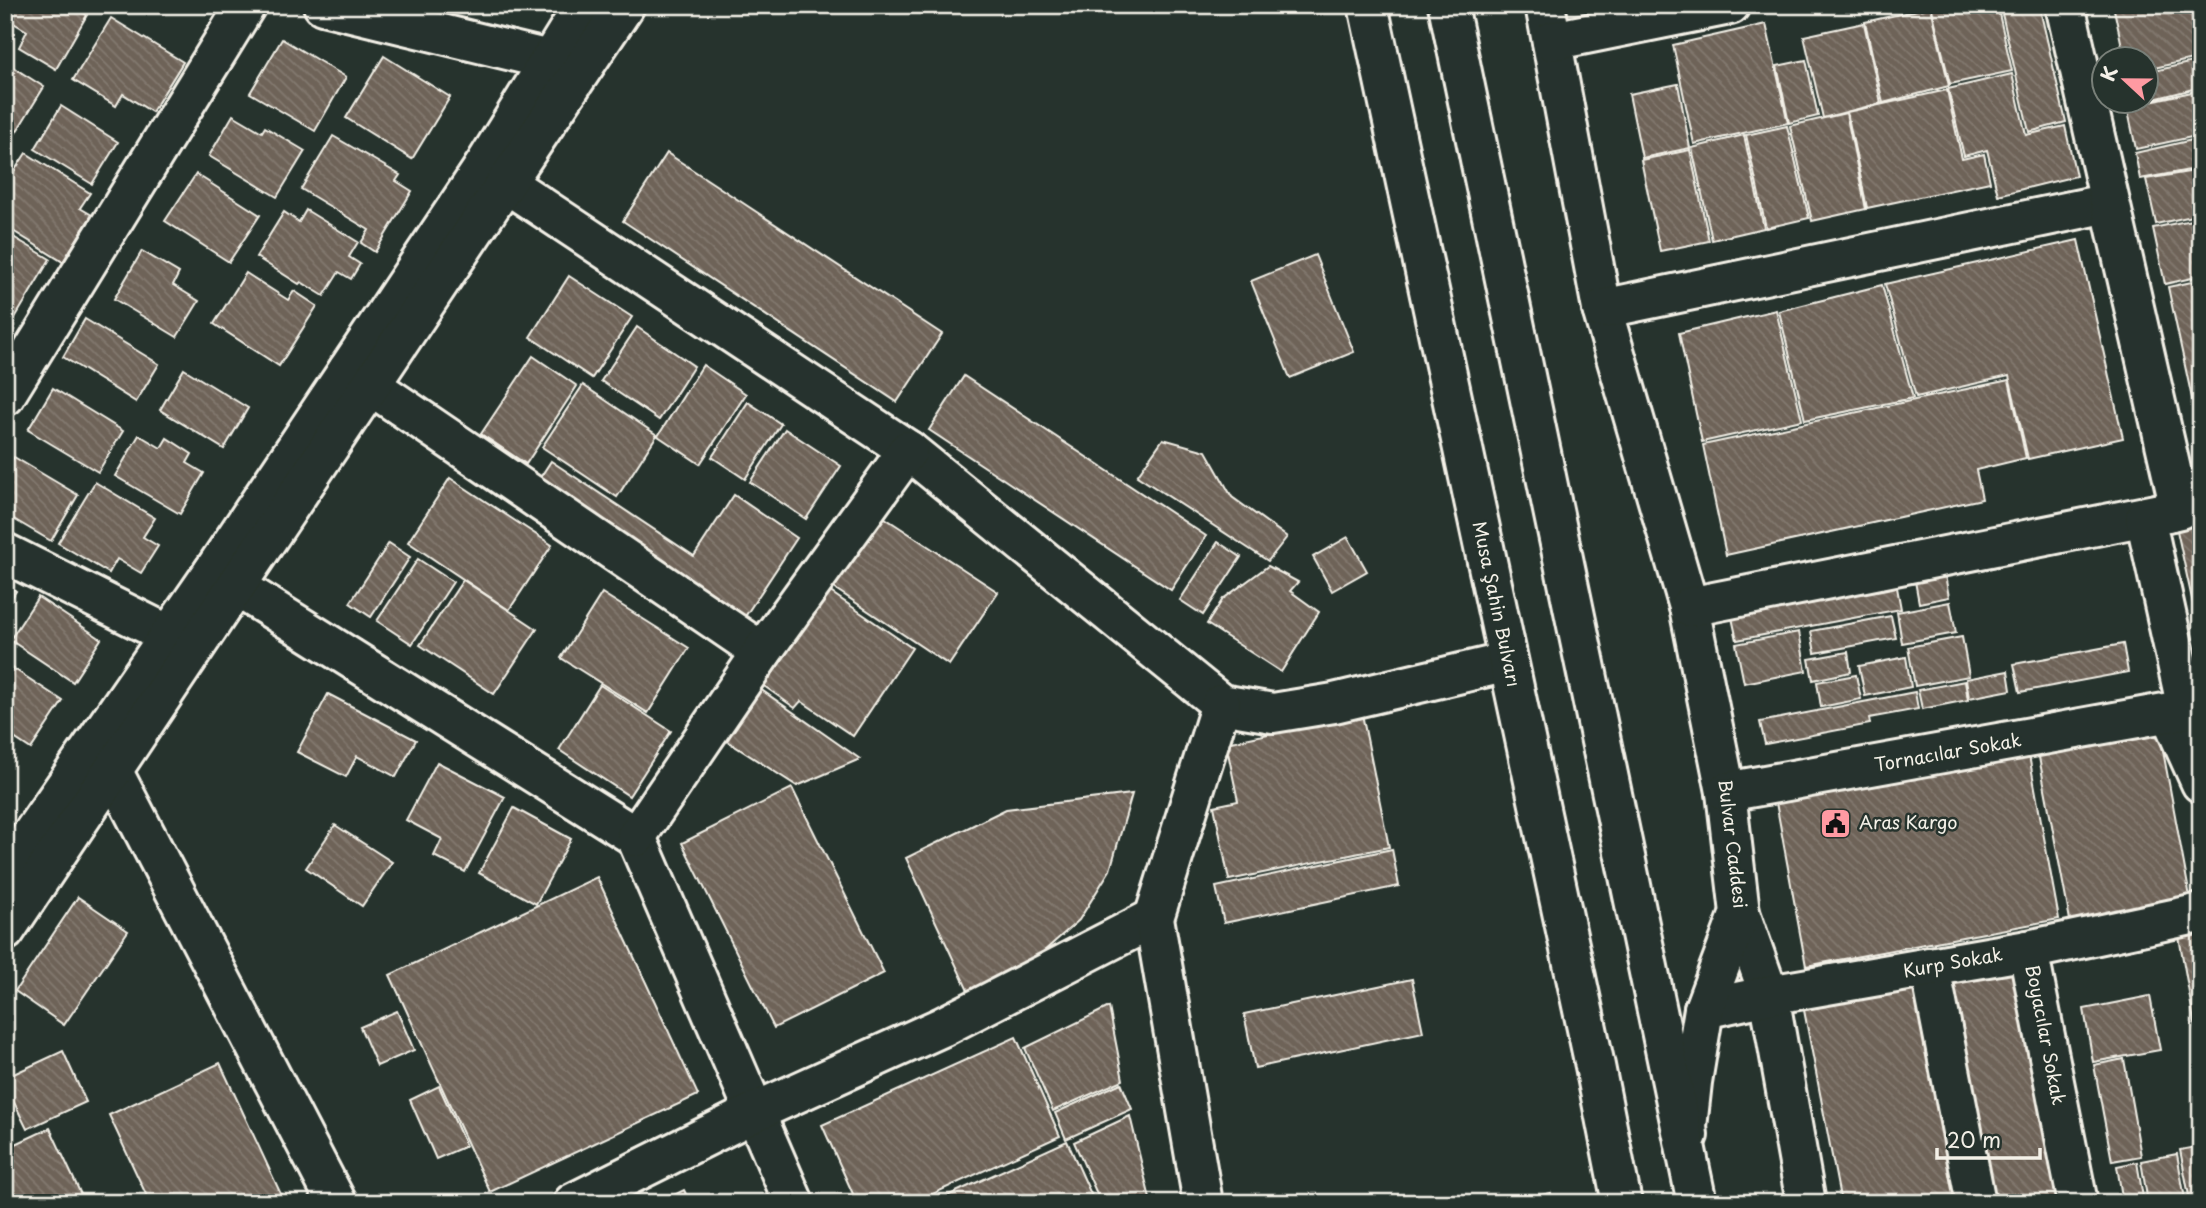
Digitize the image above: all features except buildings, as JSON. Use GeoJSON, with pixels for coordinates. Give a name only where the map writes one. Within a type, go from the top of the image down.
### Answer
{"type":"FeatureCollection","features":[{"type":"Feature","properties":{"kind":"main road"},"geometry":{"type":"LineString","coordinates":[[5,396],[246,5]]}},
{"type":"Feature","properties":{"kind":"main road"},"geometry":{"type":"LineString","coordinates":[[323,5],[549,60]]}},
{"type":"Feature","properties":{"kind":"main road"},"geometry":{"type":"LineString","coordinates":[[494,176],[549,60],[584,5]]}},
{"type":"Feature","properties":{"kind":"main road"},"geometry":{"type":"LineString","coordinates":[[5,873],[105,756],[494,176],[625,5]]}},
{"type":"Feature","properties":{"kind":"main road","name":"Musa Şahin Bulvarı"},"geometry":{"type":"LineString","coordinates":[[1368,5],[1622,1203]]}},
{"type":"Feature","properties":{"kind":"main road"},"geometry":{"type":"LineString","coordinates":[[1448,5],[1698,1203]]}},
{"type":"Feature","properties":{"kind":"main road"},"geometry":{"type":"LineString","coordinates":[[1549,23],[1730,5]]}},
{"type":"Feature","properties":{"kind":"main road"},"geometry":{"type":"LineString","coordinates":[[2065,5],[2180,509],[2145,517]]}},
{"type":"Feature","properties":{"kind":"main road","name":"Bulvar Caddesi"},"geometry":{"type":"LineString","coordinates":[[1549,23],[1602,309],[1689,607],[1726,792],[1740,913],[1769,995],[1806,1203]]}},
{"type":"Feature","properties":{"kind":"main road"},"geometry":{"type":"LineString","coordinates":[[494,176],[908,450],[1222,704],[1273,713],[1334,703],[1508,662]]}},
{"type":"Feature","properties":{"kind":"main road"},"geometry":{"type":"LineString","coordinates":[[1602,309],[2109,203]]}},
{"type":"Feature","properties":{"kind":"main road"},"geometry":{"type":"LineString","coordinates":[[359,378],[762,652]]}},
{"type":"Feature","properties":{"kind":"main road"},"geometry":{"type":"LineString","coordinates":[[636,837],[762,652],[908,450]]}},
{"type":"Feature","properties":{"kind":"main road"},"geometry":{"type":"LineString","coordinates":[[1689,607],[2201,505]]}},
{"type":"Feature","properties":{"kind":"main road"},"geometry":{"type":"LineString","coordinates":[[2145,517],[2187,709],[2170,714],[2201,783]]}},
{"type":"Feature","properties":{"kind":"main road"},"geometry":{"type":"LineString","coordinates":[[5,553],[169,635]]}},
{"type":"Feature","properties":{"kind":"main road"},"geometry":{"type":"LineString","coordinates":[[5,931],[105,756],[169,635],[225,580]]}},
{"type":"Feature","properties":{"kind":"main road"},"geometry":{"type":"LineString","coordinates":[[225,580],[636,837],[794,1203]]}},
{"type":"Feature","properties":{"kind":"main road"},"geometry":{"type":"LineString","coordinates":[[1203,1203],[1154,918],[1222,704]]}},
{"type":"Feature","properties":{"kind":"main road","name":"Tornacılar Sokak"},"geometry":{"type":"LineString","coordinates":[[1726,792],[2170,714]]}},
{"type":"Feature","properties":{"kind":"main road"},"geometry":{"type":"LineString","coordinates":[[105,756],[337,1203]]}},
{"type":"Feature","properties":{"kind":"main road"},"geometry":{"type":"LineString","coordinates":[[1698,1203],[1687,1127],[1704,1009],[1740,913]]}},
{"type":"Feature","properties":{"kind":"main road","name":"Kurp Sokak"},"geometry":{"type":"LineString","coordinates":[[1704,1009],[1769,995],[2028,950],[2201,913]]}},
{"type":"Feature","properties":{"kind":"main road"},"geometry":{"type":"LineString","coordinates":[[573,1203],[755,1112],[942,1027],[1154,918]]}},
{"type":"Feature","properties":{"kind":"main road","name":"Boyacılar Sokak"},"geometry":{"type":"LineString","coordinates":[[2028,950],[2078,1203]]}},
{"type":"Feature","properties":{"kind":"main road"},"geometry":{"type":"LineString","coordinates":[[1930,967],[1976,1203]]}},
{"type":"Feature","properties":{"kind":"place","name":"Aras Kargo"},"geometry":{"type":"Point","coordinates":[1836,823]}}]}
